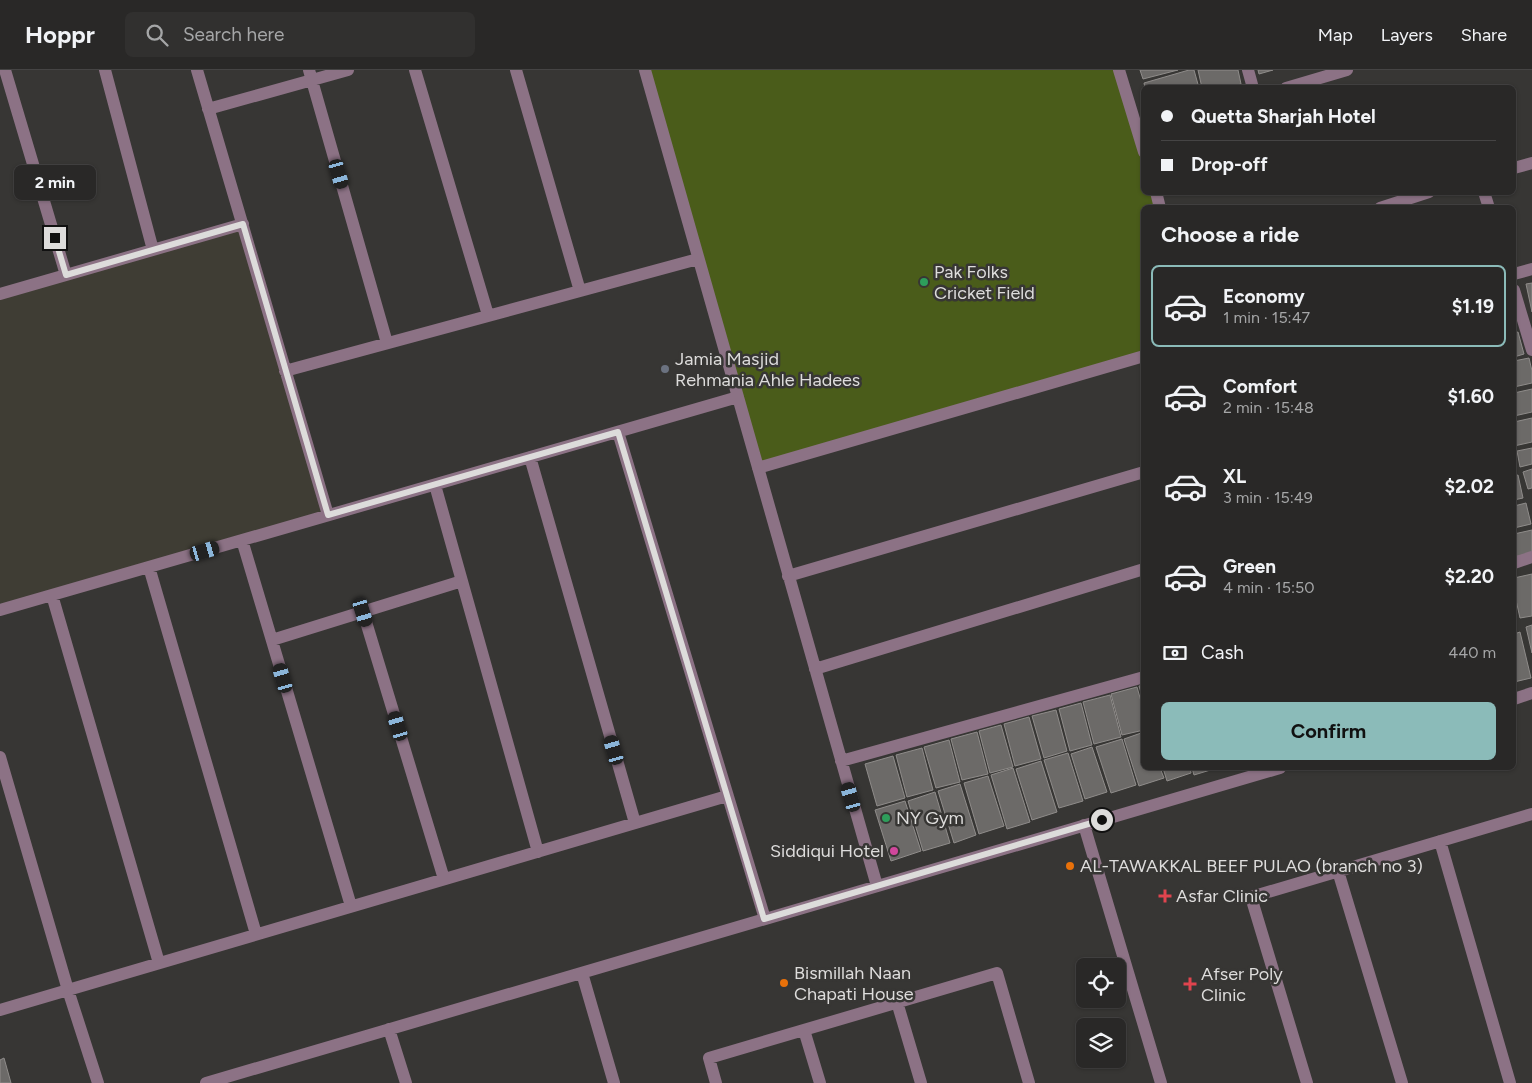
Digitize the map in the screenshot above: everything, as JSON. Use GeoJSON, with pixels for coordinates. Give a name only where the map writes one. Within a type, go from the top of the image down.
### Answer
{"type":"FeatureCollection","features":[{"type":"Feature","properties":{"kind":"street"},"geometry":{"type":"LineString","coordinates":[[5,70],[66,275]]}},
{"type":"Feature","properties":{"kind":"street"},"geometry":{"type":"LineString","coordinates":[[105,70],[153,250]]}},
{"type":"Feature","properties":{"kind":"street"},"geometry":{"type":"LineString","coordinates":[[197,70],[328,515]]}},
{"type":"Feature","properties":{"kind":"street"},"geometry":{"type":"LineString","coordinates":[[208,109],[310,75],[348,70]]}},
{"type":"Feature","properties":{"kind":"street"},"geometry":{"type":"LineString","coordinates":[[414,70],[488,316]]}},
{"type":"Feature","properties":{"kind":"street"},"geometry":{"type":"LineString","coordinates":[[516,70],[580,291]]}},
{"type":"Feature","properties":{"kind":"street"},"geometry":{"type":"LineString","coordinates":[[645,70],[877,886]]}},
{"type":"Feature","properties":{"kind":"street"},"geometry":{"type":"LineString","coordinates":[[1119,70],[1141,130]]}},
{"type":"Feature","properties":{"kind":"street"},"geometry":{"type":"LineString","coordinates":[[1248,70],[1252,85]]}},
{"type":"Feature","properties":{"kind":"street"},"geometry":{"type":"LineString","coordinates":[[1296,85],[1347,70]]}},
{"type":"Feature","properties":{"kind":"street"},"geometry":{"type":"LineString","coordinates":[[310,75],[387,343]]}},
{"type":"Feature","properties":{"kind":"street"},"geometry":{"type":"LineString","coordinates":[[1516,167],[1532,163]]}},
{"type":"Feature","properties":{"kind":"street"},"geometry":{"type":"LineString","coordinates":[[1390,205],[1420,195]]}},
{"type":"Feature","properties":{"kind":"street"},"geometry":{"type":"LineString","coordinates":[[0,294],[243,224]]}},
{"type":"Feature","properties":{"kind":"street"},"geometry":{"type":"LineString","coordinates":[[286,370],[698,259]]}},
{"type":"Feature","properties":{"kind":"street"},"geometry":{"type":"LineString","coordinates":[[1516,273],[1532,269]]}},
{"type":"Feature","properties":{"kind":"street"},"geometry":{"type":"LineString","coordinates":[[1516,297],[1532,350]]}},
{"type":"Feature","properties":{"kind":"street"},"geometry":{"type":"LineString","coordinates":[[758,468],[1141,357]]}},
{"type":"Feature","properties":{"kind":"street"},"geometry":{"type":"LineString","coordinates":[[0,610],[738,397]]}},
{"type":"Feature","properties":{"kind":"street"},"geometry":{"type":"LineString","coordinates":[[618,432],[764,919]]}},
{"type":"Feature","properties":{"kind":"street"},"geometry":{"type":"LineString","coordinates":[[530,457],[635,823]]}},
{"type":"Feature","properties":{"kind":"street"},"geometry":{"type":"LineString","coordinates":[[788,576],[1141,473]]}},
{"type":"Feature","properties":{"kind":"street"},"geometry":{"type":"LineString","coordinates":[[435,484],[538,852]]}},
{"type":"Feature","properties":{"kind":"street"},"geometry":{"type":"LineString","coordinates":[[242,540],[351,906]]}},
{"type":"Feature","properties":{"kind":"street"},"geometry":{"type":"LineString","coordinates":[[1516,562],[1532,557]]}},
{"type":"Feature","properties":{"kind":"street"},"geometry":{"type":"LineString","coordinates":[[149,567],[256,934]]}},
{"type":"Feature","properties":{"kind":"street"},"geometry":{"type":"LineString","coordinates":[[815,669],[1141,570]]}},
{"type":"Feature","properties":{"kind":"street"},"geometry":{"type":"LineString","coordinates":[[272,640],[462,581]]}},
{"type":"Feature","properties":{"kind":"street"},"geometry":{"type":"LineString","coordinates":[[52,595],[159,963]]}},
{"type":"Feature","properties":{"kind":"street"},"geometry":{"type":"LineString","coordinates":[[363,612],[444,879]]}},
{"type":"Feature","properties":{"kind":"street"},"geometry":{"type":"LineString","coordinates":[[841,762],[1141,678]]}},
{"type":"Feature","properties":{"kind":"street"},"geometry":{"type":"LineString","coordinates":[[1516,698],[1532,693]]}},
{"type":"Feature","properties":{"kind":"street"},"geometry":{"type":"LineString","coordinates":[[0,757],[68,990],[98,1083]]}},
{"type":"Feature","properties":{"kind":"street"},"geometry":{"type":"LineString","coordinates":[[206,1083],[1273,770]]}},
{"type":"Feature","properties":{"kind":"street"},"geometry":{"type":"LineString","coordinates":[[0,1010],[727,796]]}},
{"type":"Feature","properties":{"kind":"street"},"geometry":{"type":"LineString","coordinates":[[1307,1083],[1251,897],[1532,814]]}},
{"type":"Feature","properties":{"kind":"street"},"geometry":{"type":"LineString","coordinates":[[1084,825],[1161,1083]]}},
{"type":"Feature","properties":{"kind":"street"},"geometry":{"type":"LineString","coordinates":[[1440,841],[1510,1083]]}},
{"type":"Feature","properties":{"kind":"street"},"geometry":{"type":"LineString","coordinates":[[1338,871],[1402,1083]]}},
{"type":"Feature","properties":{"kind":"street"},"geometry":{"type":"LineString","coordinates":[[582,973],[614,1083]]}},
{"type":"Feature","properties":{"kind":"street"},"geometry":{"type":"LineString","coordinates":[[716,1083],[709,1058],[997,973],[1029,1083]]}},
{"type":"Feature","properties":{"kind":"street"},"geometry":{"type":"LineString","coordinates":[[897,1002],[921,1083]]}},
{"type":"Feature","properties":{"kind":"street"},"geometry":{"type":"LineString","coordinates":[[389,1029],[406,1083]]}},
{"type":"Feature","properties":{"kind":"street"},"geometry":{"type":"LineString","coordinates":[[804,1030],[820,1083]]}},
{"type":"Feature","properties":{"kind":"shaded area"},"geometry":{"type":"Polygon","coordinates":[[[243,224],[328,515],[2,610],[0,602],[0,295],[243,224]]]}},
{"type":"Feature","properties":{"kind":"green space","name":"Pak Folks Cricket Field"},"geometry":{"type":"Polygon","coordinates":[[[645,70],[1119,70],[1141,142],[1141,195],[1157,195],[1159,205],[1141,205],[1141,357],[758,468],[645,70]]]}},
{"type":"Feature","properties":{"kind":"building"},"geometry":{"type":"Polygon","coordinates":[[[1140,70],[1178,70],[1143,79],[1140,70]]]}},
{"type":"Feature","properties":{"kind":"building"},"geometry":{"type":"Polygon","coordinates":[[[1194,70],[1198,85],[1144,85],[1144,83],[1194,70]]]}},
{"type":"Feature","properties":{"kind":"building"},"geometry":{"type":"Polygon","coordinates":[[[1198,70],[1238,70],[1241,84],[1237,85],[1201,85],[1198,70]]]}},
{"type":"Feature","properties":{"kind":"building"},"geometry":{"type":"Polygon","coordinates":[[[1258,70],[1273,70],[1259,74],[1258,70]]]}},
{"type":"Feature","properties":{"kind":"building"},"geometry":{"type":"Polygon","coordinates":[[[1532,283],[1532,312],[1526,284],[1532,283]]]}},
{"type":"Feature","properties":{"kind":"building"},"geometry":{"type":"Polygon","coordinates":[[[1516,332],[1518,332],[1524,354],[1516,356],[1516,332]]]}},
{"type":"Feature","properties":{"kind":"building"},"geometry":{"type":"Polygon","coordinates":[[[1529,358],[1532,383],[1516,387],[1516,361],[1529,358]]]}},
{"type":"Feature","properties":{"kind":"building"},"geometry":{"type":"Polygon","coordinates":[[[1532,389],[1532,412],[1516,416],[1516,393],[1532,389]]]}},
{"type":"Feature","properties":{"kind":"building"},"geometry":{"type":"Polygon","coordinates":[[[1532,418],[1532,442],[1516,446],[1516,422],[1532,418]]]}},
{"type":"Feature","properties":{"kind":"building"},"geometry":{"type":"Polygon","coordinates":[[[1532,448],[1532,464],[1520,467],[1517,451],[1532,448]]]}},
{"type":"Feature","properties":{"kind":"building"},"geometry":{"type":"Polygon","coordinates":[[[1532,469],[1532,488],[1528,489],[1523,472],[1532,469]]]}},
{"type":"Feature","properties":{"kind":"building"},"geometry":{"type":"Polygon","coordinates":[[[1518,475],[1523,498],[1516,500],[1516,476],[1518,475]]]}},
{"type":"Feature","properties":{"kind":"building"},"geometry":{"type":"Polygon","coordinates":[[[1526,503],[1531,524],[1516,528],[1516,506],[1526,503]]]}},
{"type":"Feature","properties":{"kind":"building"},"geometry":{"type":"Polygon","coordinates":[[[1532,530],[1532,553],[1516,557],[1516,534],[1532,530]]]}},
{"type":"Feature","properties":{"kind":"building"},"geometry":{"type":"Polygon","coordinates":[[[1532,574],[1532,616],[1520,618],[1516,600],[1516,578],[1532,574]]]}},
{"type":"Feature","properties":{"kind":"building"},"geometry":{"type":"Polygon","coordinates":[[[1532,625],[1532,653],[1526,627],[1532,625]]]}},
{"type":"Feature","properties":{"kind":"building"},"geometry":{"type":"Polygon","coordinates":[[[1520,632],[1531,678],[1516,682],[1516,633],[1520,632]]]}},
{"type":"Feature","properties":{"kind":"building"},"geometry":{"type":"Polygon","coordinates":[[[1137,687],[1141,701],[1141,731],[1122,735],[1111,694],[1137,687]]]}},
{"type":"Feature","properties":{"kind":"building"},"geometry":{"type":"Polygon","coordinates":[[[1110,695],[1121,737],[1094,744],[1083,702],[1110,695]]]}},
{"type":"Feature","properties":{"kind":"building"},"geometry":{"type":"Polygon","coordinates":[[[1081,703],[1092,745],[1070,751],[1059,709],[1081,703]]]}},
{"type":"Feature","properties":{"kind":"building"},"geometry":{"type":"Polygon","coordinates":[[[1056,710],[1067,751],[1044,758],[1032,716],[1056,710]]]}},
{"type":"Feature","properties":{"kind":"building"},"geometry":{"type":"Polygon","coordinates":[[[1029,717],[1041,759],[1015,766],[1004,724],[1029,717]]]}},
{"type":"Feature","properties":{"kind":"building"},"geometry":{"type":"Polygon","coordinates":[[[1001,725],[1013,767],[990,773],[979,731],[1001,725]]]}},
{"type":"Feature","properties":{"kind":"building"},"geometry":{"type":"Polygon","coordinates":[[[977,732],[988,774],[962,780],[951,739],[977,732]]]}},
{"type":"Feature","properties":{"kind":"building"},"geometry":{"type":"Polygon","coordinates":[[[1141,733],[1141,770],[1161,770],[1164,778],[1139,786],[1124,739],[1141,733]]]}},
{"type":"Feature","properties":{"kind":"building"},"geometry":{"type":"Polygon","coordinates":[[[1122,739],[1136,785],[1111,793],[1096,747],[1122,739]]]}},
{"type":"Feature","properties":{"kind":"building"},"geometry":{"type":"Polygon","coordinates":[[[949,740],[960,782],[936,788],[924,747],[949,740]]]}},
{"type":"Feature","properties":{"kind":"building"},"geometry":{"type":"Polygon","coordinates":[[[1092,747],[1107,792],[1085,799],[1071,754],[1092,747]]]}},
{"type":"Feature","properties":{"kind":"building"},"geometry":{"type":"Polygon","coordinates":[[[922,748],[933,790],[907,797],[896,755],[922,748]]]}},
{"type":"Feature","properties":{"kind":"building"},"geometry":{"type":"Polygon","coordinates":[[[1068,753],[1083,801],[1059,808],[1044,760],[1068,753]]]}},
{"type":"Feature","properties":{"kind":"building"},"geometry":{"type":"Polygon","coordinates":[[[893,756],[905,798],[877,806],[865,764],[893,756]]]}},
{"type":"Feature","properties":{"kind":"building"},"geometry":{"type":"Polygon","coordinates":[[[1041,761],[1057,812],[1032,820],[1016,769],[1041,761]]]}},
{"type":"Feature","properties":{"kind":"building"},"geometry":{"type":"Polygon","coordinates":[[[1013,768],[1030,822],[1007,829],[991,775],[1013,768]]]}},
{"type":"Feature","properties":{"kind":"building"},"geometry":{"type":"Polygon","coordinates":[[[1164,770],[1190,770],[1191,773],[1167,781],[1164,770]]]}},
{"type":"Feature","properties":{"kind":"building"},"geometry":{"type":"Polygon","coordinates":[[[1193,770],[1210,770],[1194,775],[1193,770]]]}},
{"type":"Feature","properties":{"kind":"building"},"geometry":{"type":"Polygon","coordinates":[[[988,776],[1004,826],[979,834],[964,783],[988,776]]]}},
{"type":"Feature","properties":{"kind":"building"},"geometry":{"type":"Polygon","coordinates":[[[960,784],[976,835],[954,843],[938,791],[960,784]]]}},
{"type":"Feature","properties":{"kind":"building"},"geometry":{"type":"Polygon","coordinates":[[[935,792],[950,843],[923,851],[908,801],[935,792]]]}},
{"type":"Feature","properties":{"kind":"building"},"geometry":{"type":"Polygon","coordinates":[[[905,801],[921,851],[891,861],[875,810],[905,801]]]}},
{"type":"Feature","properties":{"kind":"building"},"geometry":{"type":"Polygon","coordinates":[[[4,1058],[11,1083],[0,1083],[0,1060],[4,1058]]]}},
{"type":"Feature","properties":{"kind":"place","name":"Pak Folks Cricket Field"},"geometry":{"type":"Point","coordinates":[924,282]}},
{"type":"Feature","properties":{"kind":"place","name":"Jamia Masjid Rehmania Ahle Hadees"},"geometry":{"type":"Point","coordinates":[665,369]}},
{"type":"Feature","properties":{"kind":"place","name":"NY Gym"},"geometry":{"type":"Point","coordinates":[886,818]}},
{"type":"Feature","properties":{"kind":"place","name":"Siddiqui Hotel"},"geometry":{"type":"Point","coordinates":[894,851]}},
{"type":"Feature","properties":{"kind":"place","name":"AL-TAWAKKAL BEEF PULAO (branch no 3)"},"geometry":{"type":"Point","coordinates":[1070,866]}},
{"type":"Feature","properties":{"kind":"place","name":"Asfar Clinic"},"geometry":{"type":"Point","coordinates":[1165,896]}},
{"type":"Feature","properties":{"kind":"place","name":"Bismillah Naan Chapati House"},"geometry":{"type":"Point","coordinates":[784,983]}},
{"type":"Feature","properties":{"kind":"place","name":"Afser Poly Clinic"},"geometry":{"type":"Point","coordinates":[1190,984]}},
{"type":"Feature","properties":{"kind":"route"},"geometry":{"type":"LineString","coordinates":[[55,238],[66,275],[243,224],[328,515],[618,432],[764,919],[1102,820]]}}]}
